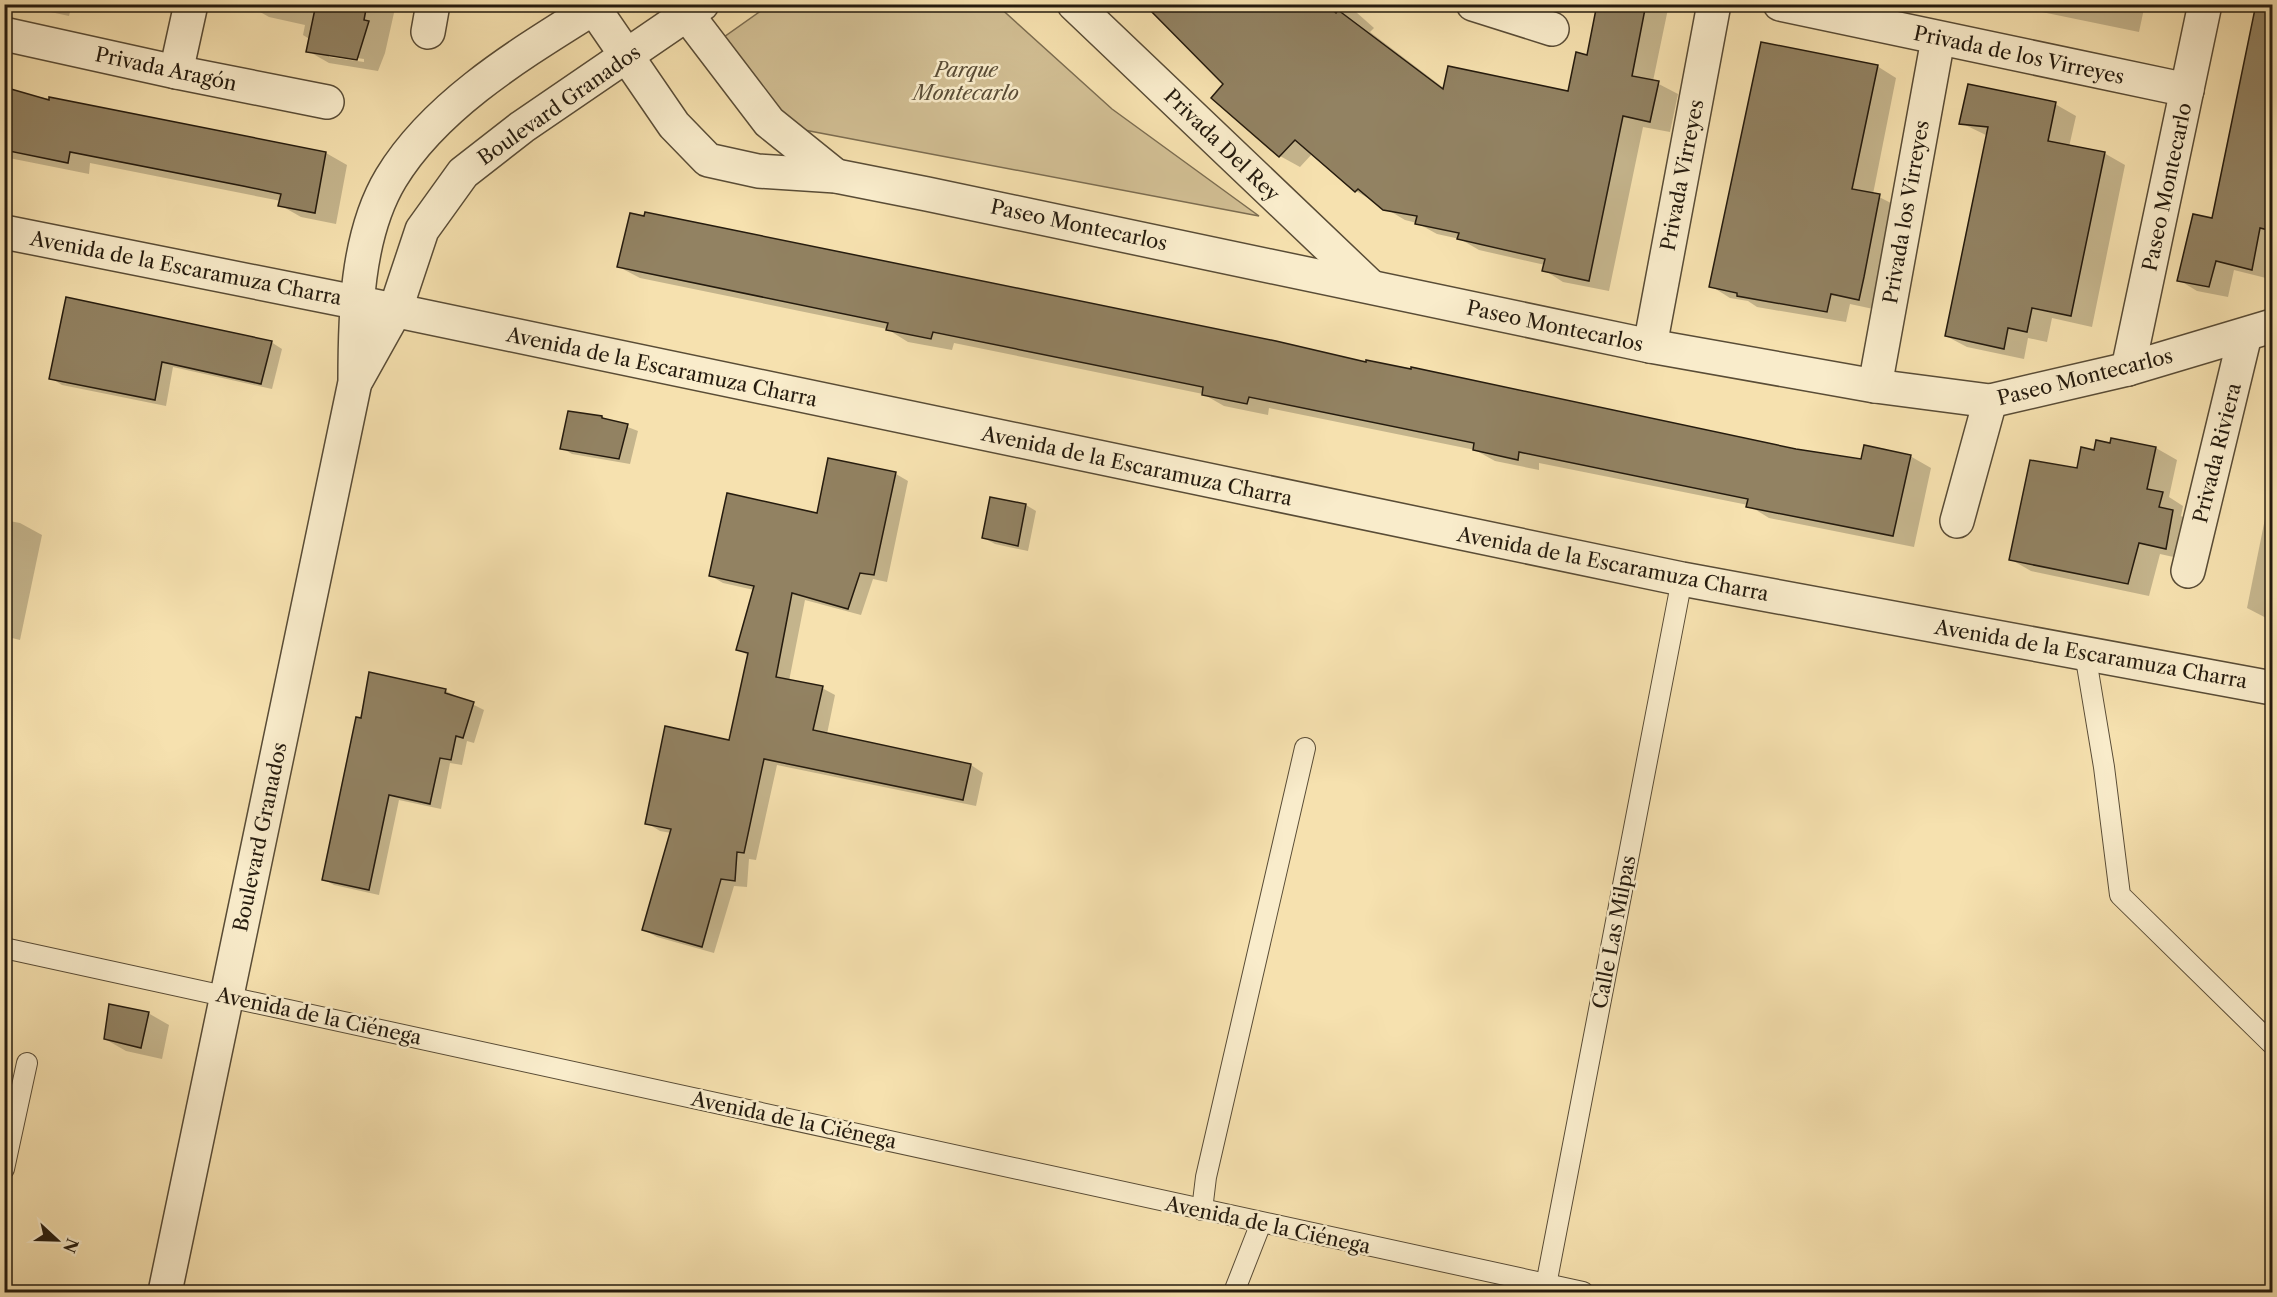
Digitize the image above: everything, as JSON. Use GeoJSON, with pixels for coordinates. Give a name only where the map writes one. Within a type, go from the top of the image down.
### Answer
{"type":"FeatureCollection","features":[{"type":"Feature","properties":{"kind":"street"},"geometry":{"type":"LineString","coordinates":[[176,72],[191,4]]}},
{"type":"Feature","properties":{"kind":"street","name":"Privada Del Rey"},"geometry":{"type":"LineString","coordinates":[[1074,4],[1370,286]]}},
{"type":"Feature","properties":{"kind":"street"},"geometry":{"type":"LineString","coordinates":[[1473,4],[1552,29]]}},
{"type":"Feature","properties":{"kind":"street","name":"Privada Virreyes"},"geometry":{"type":"LineString","coordinates":[[1650,346],[1714,4]]}},
{"type":"Feature","properties":{"kind":"street","name":"Privada de los Virreyes"},"geometry":{"type":"LineString","coordinates":[[1780,4],[2187,90]]}},
{"type":"Feature","properties":{"kind":"street","name":"Paseo Montecarlo"},"geometry":{"type":"LineString","coordinates":[[2128,369],[2205,4]]}},
{"type":"Feature","properties":{"kind":"street","name":"Paseo Montecarlos"},"geometry":{"type":"LineString","coordinates":[[595,6],[626,58],[674,125],[708,160],[758,171],[836,176],[1650,346],[1875,386],[1990,401],[2128,369],[2259,331]]}},
{"type":"Feature","properties":{"kind":"street","name":"Boulevard Granados"},"geometry":{"type":"LineString","coordinates":[[165,1293],[355,382],[355,302],[371,226],[390,178],[421,137],[491,74],[595,6]]}},
{"type":"Feature","properties":{"kind":"street","name":"Paseo Montecarlos"},"geometry":{"type":"LineString","coordinates":[[689,8],[769,122],[836,176]]}},
{"type":"Feature","properties":{"kind":"street","name":"Boulevard Granados"},"geometry":{"type":"LineString","coordinates":[[355,382],[394,311],[422,230],[463,173],[522,127],[626,58],[689,8]]}},
{"type":"Feature","properties":{"kind":"street","name":"Privada Aragón"},"geometry":{"type":"LineString","coordinates":[[4,34],[327,102]]}},
{"type":"Feature","properties":{"kind":"street","name":"Privada los Virreyes"},"geometry":{"type":"LineString","coordinates":[[1875,386],[1938,39]]}},
{"type":"Feature","properties":{"kind":"street","name":"Avenida de la Escaramuza Charra"},"geometry":{"type":"LineString","coordinates":[[4,232],[355,302],[1682,579],[2272,688]]}},
{"type":"Feature","properties":{"kind":"street","name":"Privada Riviera"},"geometry":{"type":"LineString","coordinates":[[2188,571],[2259,331]]}},
{"type":"Feature","properties":{"kind":"street"},"geometry":{"type":"LineString","coordinates":[[1957,521],[1990,401]]}},
{"type":"Feature","properties":{"kind":"lane","name":"Calle Las Milpas"},"geometry":{"type":"LineString","coordinates":[[1546,1285],[1682,579]]}},
{"type":"Feature","properties":{"kind":"lane"},"geometry":{"type":"LineString","coordinates":[[2085,653],[2104,767],[2120,896],[2272,1044]]}},
{"type":"Feature","properties":{"kind":"lane"},"geometry":{"type":"LineString","coordinates":[[1202,1210],[1206,1176],[1305,748]]}},
{"type":"Feature","properties":{"kind":"lane","name":"Avenida de la Ciénega"},"geometry":{"type":"LineString","coordinates":[[4,948],[1583,1293]]}},
{"type":"Feature","properties":{"kind":"lane"},"geometry":{"type":"LineString","coordinates":[[4,1169],[27,1063]]}},
{"type":"Feature","properties":{"kind":"lane"},"geometry":{"type":"LineString","coordinates":[[1234,1293],[1261,1223]]}},
{"type":"Feature","properties":{"kind":"green space","name":"Parque Montecarlo"},"geometry":{"type":"Polygon","coordinates":[[[769,5],[997,5],[1112,109],[1259,216],[778,125],[717,42],[769,5]]]}},
{"type":"Feature","properties":{"kind":"building"},"geometry":{"type":"Polygon","coordinates":[[[316,4],[367,4],[364,20],[369,21],[357,60],[306,52],[316,4]]]}},
{"type":"Feature","properties":{"kind":"building"},"geometry":{"type":"Polygon","coordinates":[[[1144,4],[1325,4],[1336,13],[1338,10],[1443,89],[1448,66],[1568,91],[1576,52],[1587,55],[1597,4],[1646,4],[1632,76],[1659,81],[1650,122],[1623,116],[1589,281],[1542,271],[1545,259],[1457,239],[1459,233],[1415,224],[1417,216],[1383,210],[1358,189],[1355,192],[1295,140],[1279,157],[1211,98],[1223,84],[1144,4]]]}},
{"type":"Feature","properties":{"kind":"building"},"geometry":{"type":"Polygon","coordinates":[[[2256,4],[2272,4],[2272,231],[2260,228],[2252,270],[2216,261],[2209,287],[2177,281],[2193,214],[2212,218],[2256,4]]]}},
{"type":"Feature","properties":{"kind":"building"},"geometry":{"type":"Polygon","coordinates":[[[1761,42],[1878,65],[1852,189],[1880,194],[1864,277],[1859,300],[1831,294],[1827,312],[1737,296],[1737,293],[1709,287],[1761,42]]]}},
{"type":"Feature","properties":{"kind":"building"},"geometry":{"type":"Polygon","coordinates":[[[1968,84],[2056,102],[2048,141],[2105,152],[2071,316],[2032,308],[2027,332],[2008,328],[2004,349],[1945,336],[1988,127],[1959,124],[1968,84]]]}},
{"type":"Feature","properties":{"kind":"building"},"geometry":{"type":"Polygon","coordinates":[[[4,87],[49,100],[49,97],[326,152],[315,213],[278,206],[281,194],[243,186],[70,152],[68,163],[4,150],[4,87]]]}},
{"type":"Feature","properties":{"kind":"building"},"geometry":{"type":"Polygon","coordinates":[[[645,212],[1276,341],[1366,362],[1366,360],[1411,369],[1411,367],[1796,449],[1861,459],[1864,445],[1911,455],[1893,536],[1746,507],[1748,499],[1519,452],[1518,460],[1473,450],[1474,443],[1249,397],[1247,404],[1202,395],[1203,387],[933,332],[931,339],[886,330],[888,323],[617,267],[630,213],[644,216],[645,212]]]}},
{"type":"Feature","properties":{"kind":"building"},"geometry":{"type":"Polygon","coordinates":[[[66,297],[272,341],[261,384],[162,362],[155,400],[49,379],[66,297]]]}},
{"type":"Feature","properties":{"kind":"building"},"geometry":{"type":"Polygon","coordinates":[[[568,411],[602,416],[602,418],[628,424],[619,459],[560,449],[568,411]]]}},
{"type":"Feature","properties":{"kind":"building"},"geometry":{"type":"Polygon","coordinates":[[[2111,438],[2156,447],[2147,489],[2163,492],[2159,507],[2173,510],[2166,549],[2139,543],[2128,584],[2009,560],[2030,460],[2077,468],[2081,447],[2094,450],[2096,440],[2110,443],[2111,438]]]}},
{"type":"Feature","properties":{"kind":"building"},"geometry":{"type":"Polygon","coordinates":[[[828,458],[896,472],[874,575],[860,573],[848,609],[792,593],[776,677],[823,686],[813,730],[971,764],[963,800],[764,759],[744,853],[737,852],[735,881],[721,879],[702,947],[642,930],[671,829],[645,824],[665,726],[729,740],[748,653],[736,650],[754,586],[709,576],[727,493],[817,513],[828,458]]]}},
{"type":"Feature","properties":{"kind":"building"},"geometry":{"type":"Polygon","coordinates":[[[990,497],[1026,504],[1018,546],[982,538],[990,497]]]}},
{"type":"Feature","properties":{"kind":"building"},"geometry":{"type":"Polygon","coordinates":[[[369,672],[446,689],[445,693],[474,702],[463,738],[456,736],[451,760],[440,758],[430,804],[389,795],[369,890],[322,880],[356,717],[361,718],[369,672]]]}},
{"type":"Feature","properties":{"kind":"building"},"geometry":{"type":"Polygon","coordinates":[[[109,1004],[149,1012],[141,1048],[104,1039],[109,1004]]]}}]}
